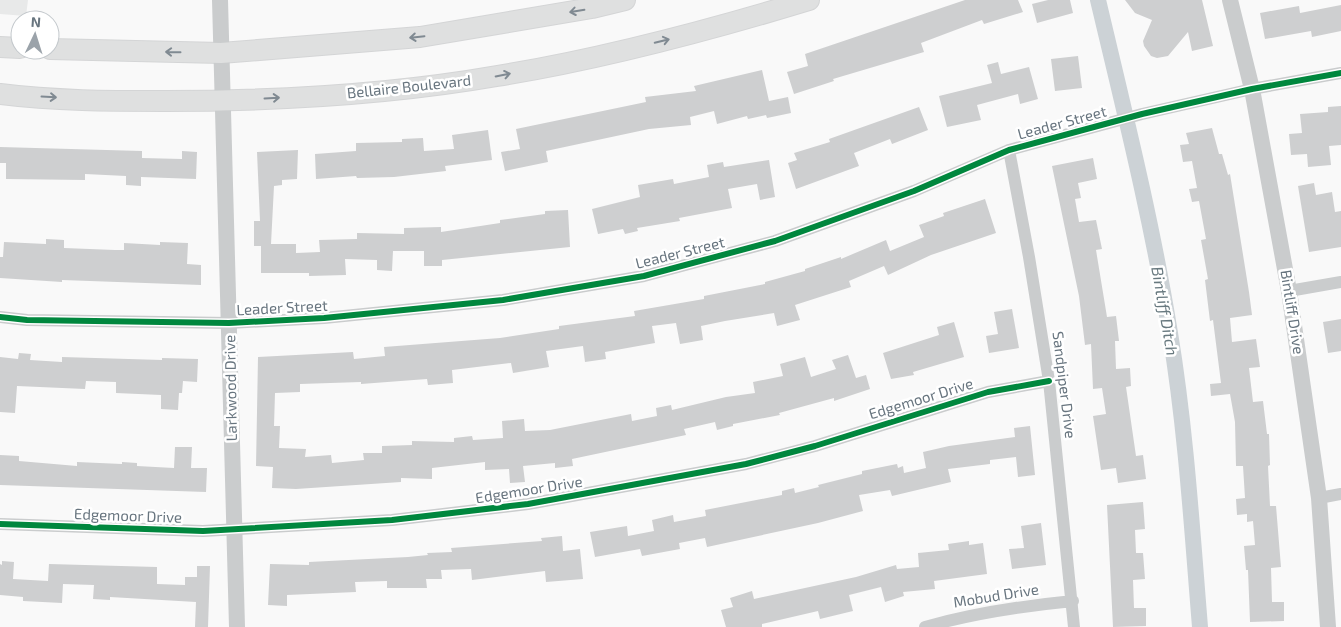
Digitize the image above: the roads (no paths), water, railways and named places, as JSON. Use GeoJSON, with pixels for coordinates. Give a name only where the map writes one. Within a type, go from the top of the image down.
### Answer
{"type":"FeatureCollection","features":[{"type":"Feature","properties":{"kind":"main road"},"geometry":{"type":"LineString","coordinates":[[60,49],[221,53],[420,37],[592,8],[625,0]]}},
{"type":"Feature","properties":{"kind":"main road","name":"Bellaire Boulevard"},"geometry":{"type":"LineString","coordinates":[[0,94],[111,101],[223,101],[382,92],[497,76],[612,53],[726,25],[809,0]]}},
{"type":"Feature","properties":{"kind":"street","name":"Larkwood Drive"},"geometry":{"type":"LineString","coordinates":[[220,0],[237,627]]}},
{"type":"Feature","properties":{"kind":"street","name":"Bintliff Drive"},"geometry":{"type":"LineString","coordinates":[[1230,0],[1252,88],[1289,290],[1319,498],[1328,627]]}},
{"type":"Feature","properties":{"kind":"street","name":"Leader Street"},"geometry":{"type":"LineString","coordinates":[[0,317],[27,320],[229,323],[324,318],[493,301],[644,276],[775,242],[914,191],[1009,150],[1142,114],[1252,88],[1341,73]]}},
{"type":"Feature","properties":{"kind":"street","name":"Sandpiper Drive"},"geometry":{"type":"LineString","coordinates":[[1009,150],[1049,381],[1073,601],[1074,627]]}},
{"type":"Feature","properties":{"kind":"street"},"geometry":{"type":"LineString","coordinates":[[1289,290],[1341,282]]}},
{"type":"Feature","properties":{"kind":"street","name":"Edgemoor Drive"},"geometry":{"type":"LineString","coordinates":[[0,524],[203,531],[392,520],[528,504],[746,464],[814,446],[988,392],[1049,381]]}},
{"type":"Feature","properties":{"kind":"street"},"geometry":{"type":"LineString","coordinates":[[1319,498],[1341,494]]}},
{"type":"Feature","properties":{"kind":"street","name":"Mobud Drive"},"geometry":{"type":"LineString","coordinates":[[925,627],[959,617],[1010,608],[1073,601]]}},
{"type":"Feature","properties":{"kind":"waterway","name":"Bintliff Ditch"},"geometry":{"type":"LineString","coordinates":[[1098,0],[1146,207],[1176,369],[1200,627]]}}]}
